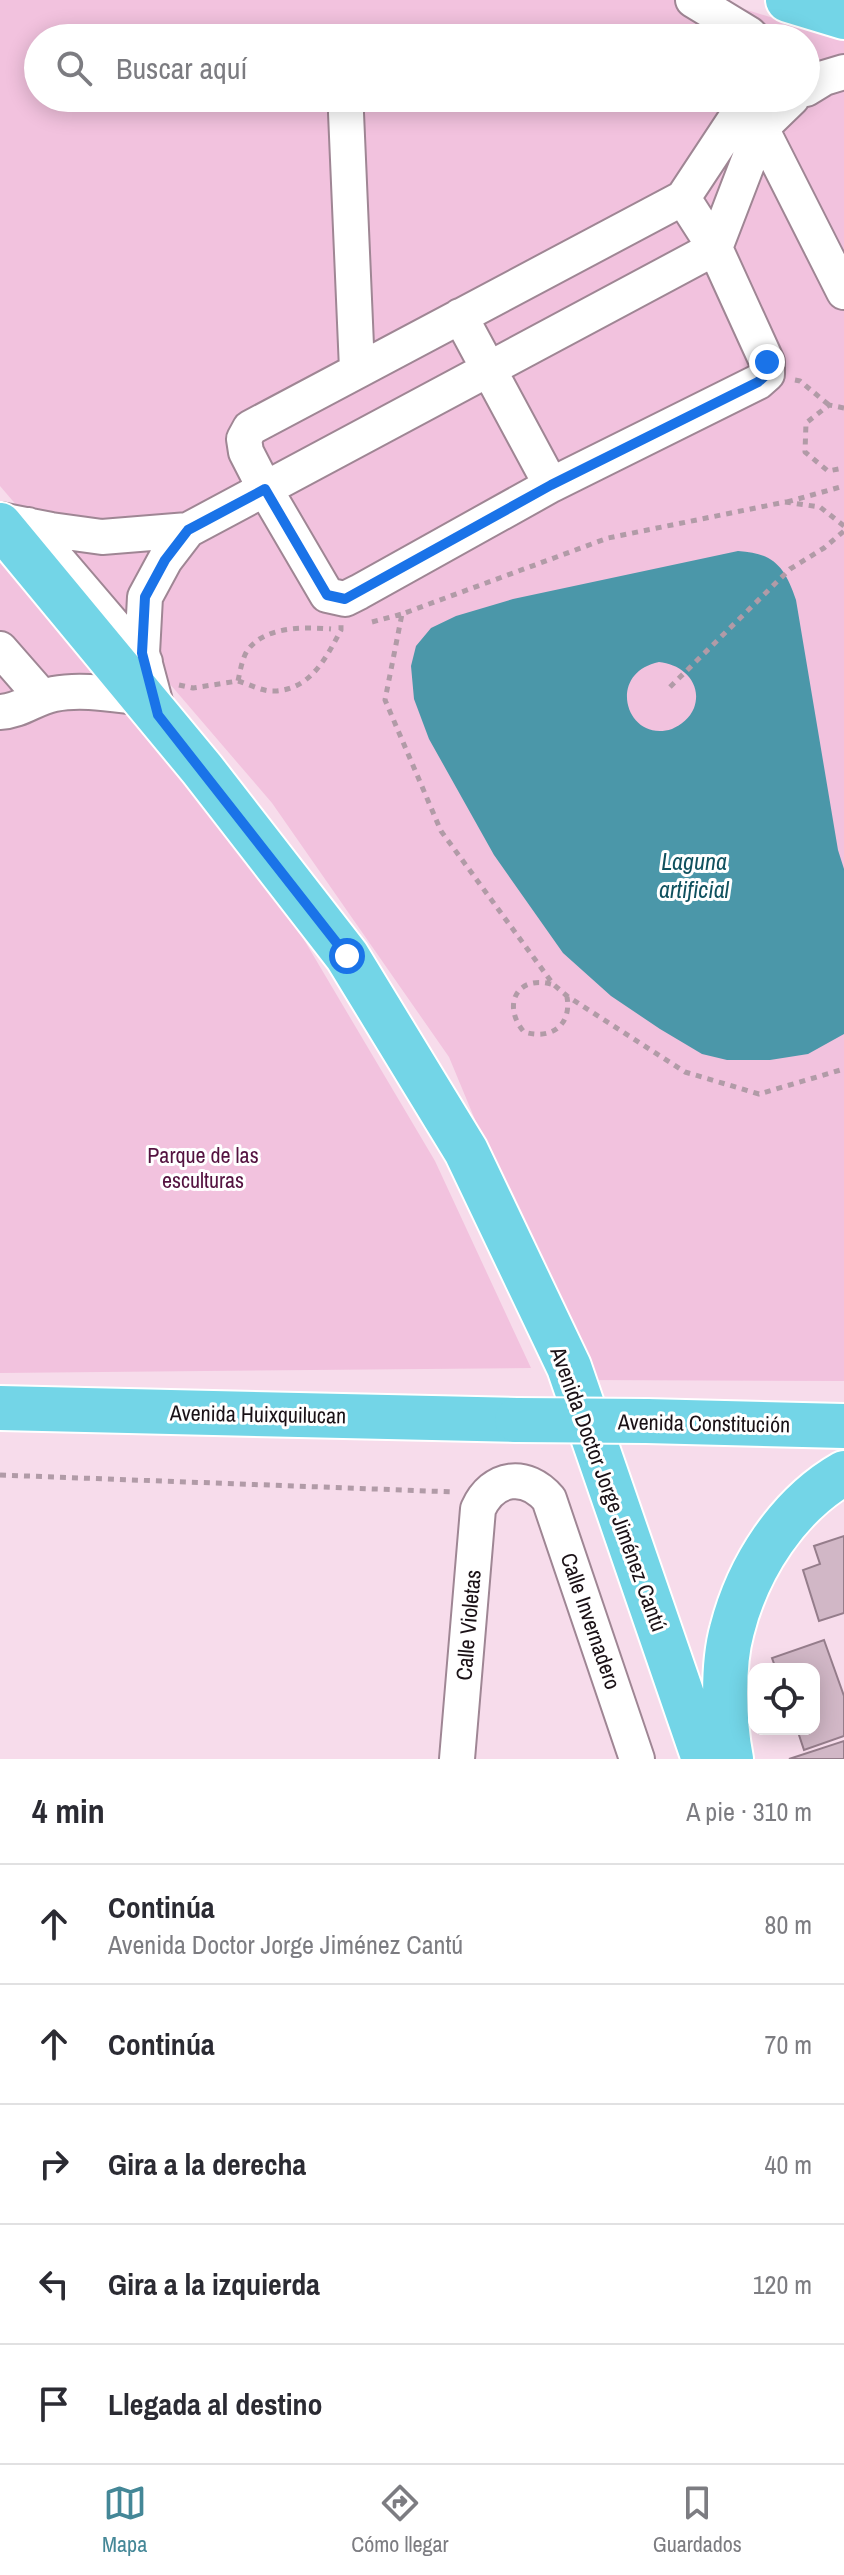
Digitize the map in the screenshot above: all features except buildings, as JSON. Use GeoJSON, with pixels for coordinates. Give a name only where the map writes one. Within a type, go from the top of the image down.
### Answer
{"type":"FeatureCollection","features":[{"type":"Feature","properties":{"kind":"main road","name":"Avenida Doctor Jorge Jiménez Cantú"},"geometry":{"type":"LineString","coordinates":[[9,523],[153,690],[347,956],[466,1151],[569,1367],[704,1759]]}},
{"type":"Feature","properties":{"kind":"main road","name":"Avenida Huixquilucan"},"geometry":{"type":"LineString","coordinates":[[0,1408],[517,1420]]}},
{"type":"Feature","properties":{"kind":"main road","name":"Avenida Constitución"},"geometry":{"type":"LineString","coordinates":[[517,1420],[844,1426]]}},
{"type":"Feature","properties":{"kind":"main road"},"geometry":{"type":"LineString","coordinates":[[731,1759],[725,1687],[731,1631],[752,1576],[779,1530],[822,1486],[844,1473]]}},
{"type":"Feature","properties":{"kind":"street"},"geometry":{"type":"LineString","coordinates":[[693,0],[733,24]]}},
{"type":"Feature","properties":{"kind":"street"},"geometry":{"type":"LineString","coordinates":[[820,80],[844,72]]}},
{"type":"Feature","properties":{"kind":"street"},"geometry":{"type":"LineString","coordinates":[[683,198],[715,248],[767,362],[767,374],[758,382],[551,485],[345,599],[327,595],[246,452],[244,439],[250,428],[683,198],[750,112]]}},
{"type":"Feature","properties":{"kind":"street"},"geometry":{"type":"LineString","coordinates":[[9,523],[102,537],[188,530],[715,248],[750,112]]}},
{"type":"Feature","properties":{"kind":"street"},"geometry":{"type":"LineString","coordinates":[[750,112],[844,292]]}},
{"type":"Feature","properties":{"kind":"street"},"geometry":{"type":"LineString","coordinates":[[346,113],[357,369]]}},
{"type":"Feature","properties":{"kind":"street"},"geometry":{"type":"LineString","coordinates":[[460,316],[551,485]]}},
{"type":"Feature","properties":{"kind":"street"},"geometry":{"type":"LineString","coordinates":[[0,712],[14,711],[42,697],[65,692],[153,690],[142,653],[145,597],[165,560],[188,530]]}},
{"type":"Feature","properties":{"kind":"street"},"geometry":{"type":"LineString","coordinates":[[0,649],[42,697]]}},
{"type":"Feature","properties":{"kind":"street","name":"Calle Invernadero"},"geometry":{"type":"LineString","coordinates":[[485,1493],[497,1485],[520,1481],[538,1487],[549,1499],[637,1759]]}},
{"type":"Feature","properties":{"kind":"street","name":"Calle Violetas"},"geometry":{"type":"LineString","coordinates":[[457,1759],[478,1509],[485,1493]]}},
{"type":"Feature","properties":{"kind":"path"},"geometry":{"type":"LineString","coordinates":[[767,374],[800,381],[829,405],[844,408]]}},
{"type":"Feature","properties":{"kind":"path"},"geometry":{"type":"LineString","coordinates":[[829,405],[806,423],[805,452],[828,471],[844,468]]}},
{"type":"Feature","properties":{"kind":"path"},"geometry":{"type":"LineString","coordinates":[[371,622],[402,614],[608,538],[785,502],[844,486]]}},
{"type":"Feature","properties":{"kind":"path"},"geometry":{"type":"LineString","coordinates":[[670,687],[790,569],[824,548],[844,528],[820,507],[785,502]]}},
{"type":"Feature","properties":{"kind":"path"},"geometry":{"type":"LineString","coordinates":[[402,614],[385,700],[441,831],[553,984],[685,1072],[759,1094],[844,1069]]}},
{"type":"Feature","properties":{"kind":"path"},"geometry":{"type":"LineString","coordinates":[[153,690],[238,681],[273,692],[297,686],[315,674],[341,630],[293,628],[265,636],[247,650],[238,681]]}},
{"type":"Feature","properties":{"kind":"path"},"geometry":{"type":"LineString","coordinates":[[553,984],[532,982],[522,987],[516,995],[512,1004],[513,1015],[524,1032],[534,1036],[555,1031],[563,1024],[568,1006],[567,996]]}},
{"type":"Feature","properties":{"kind":"path"},"geometry":{"type":"LineString","coordinates":[[0,1475],[485,1493]]}},
{"type":"Feature","properties":{"kind":"green space"},"geometry":{"type":"Polygon","coordinates":[[[0,0],[715,0],[792,24],[24,24],[24,112],[820,112],[820,33],[844,40],[844,1381],[583,1380],[449,1057],[272,803],[0,486],[0,0]]]}},
{"type":"Feature","properties":{"kind":"green space","name":"Parque de las esculturas"},"geometry":{"type":"Polygon","coordinates":[[[0,547],[200,764],[435,1161],[531,1368],[0,1373],[0,547]]]}},
{"type":"Feature","properties":{"kind":"water","name":"Laguna artificial"},"geometry":{"type":"Polygon","coordinates":[[[738,551],[761,555],[782,571],[796,600],[838,850],[844,869],[844,1034],[808,1054],[770,1060],[727,1060],[702,1054],[611,996],[563,953],[494,855],[429,739],[414,699],[411,666],[416,646],[431,628],[456,616],[513,599],[738,551]],[[659,662],[642,669],[632,679],[627,692],[633,717],[643,726],[656,731],[672,729],[682,723],[692,712],[696,699],[696,691],[688,676],[659,662]]]}},
{"type":"Feature","properties":{"kind":"route"},"geometry":{"type":"LineString","coordinates":[[347,956],[158,715],[142,653],[145,597],[165,560],[188,530],[265,489],[327,595],[345,599],[551,485],[758,382],[767,374],[767,362]]}}]}
